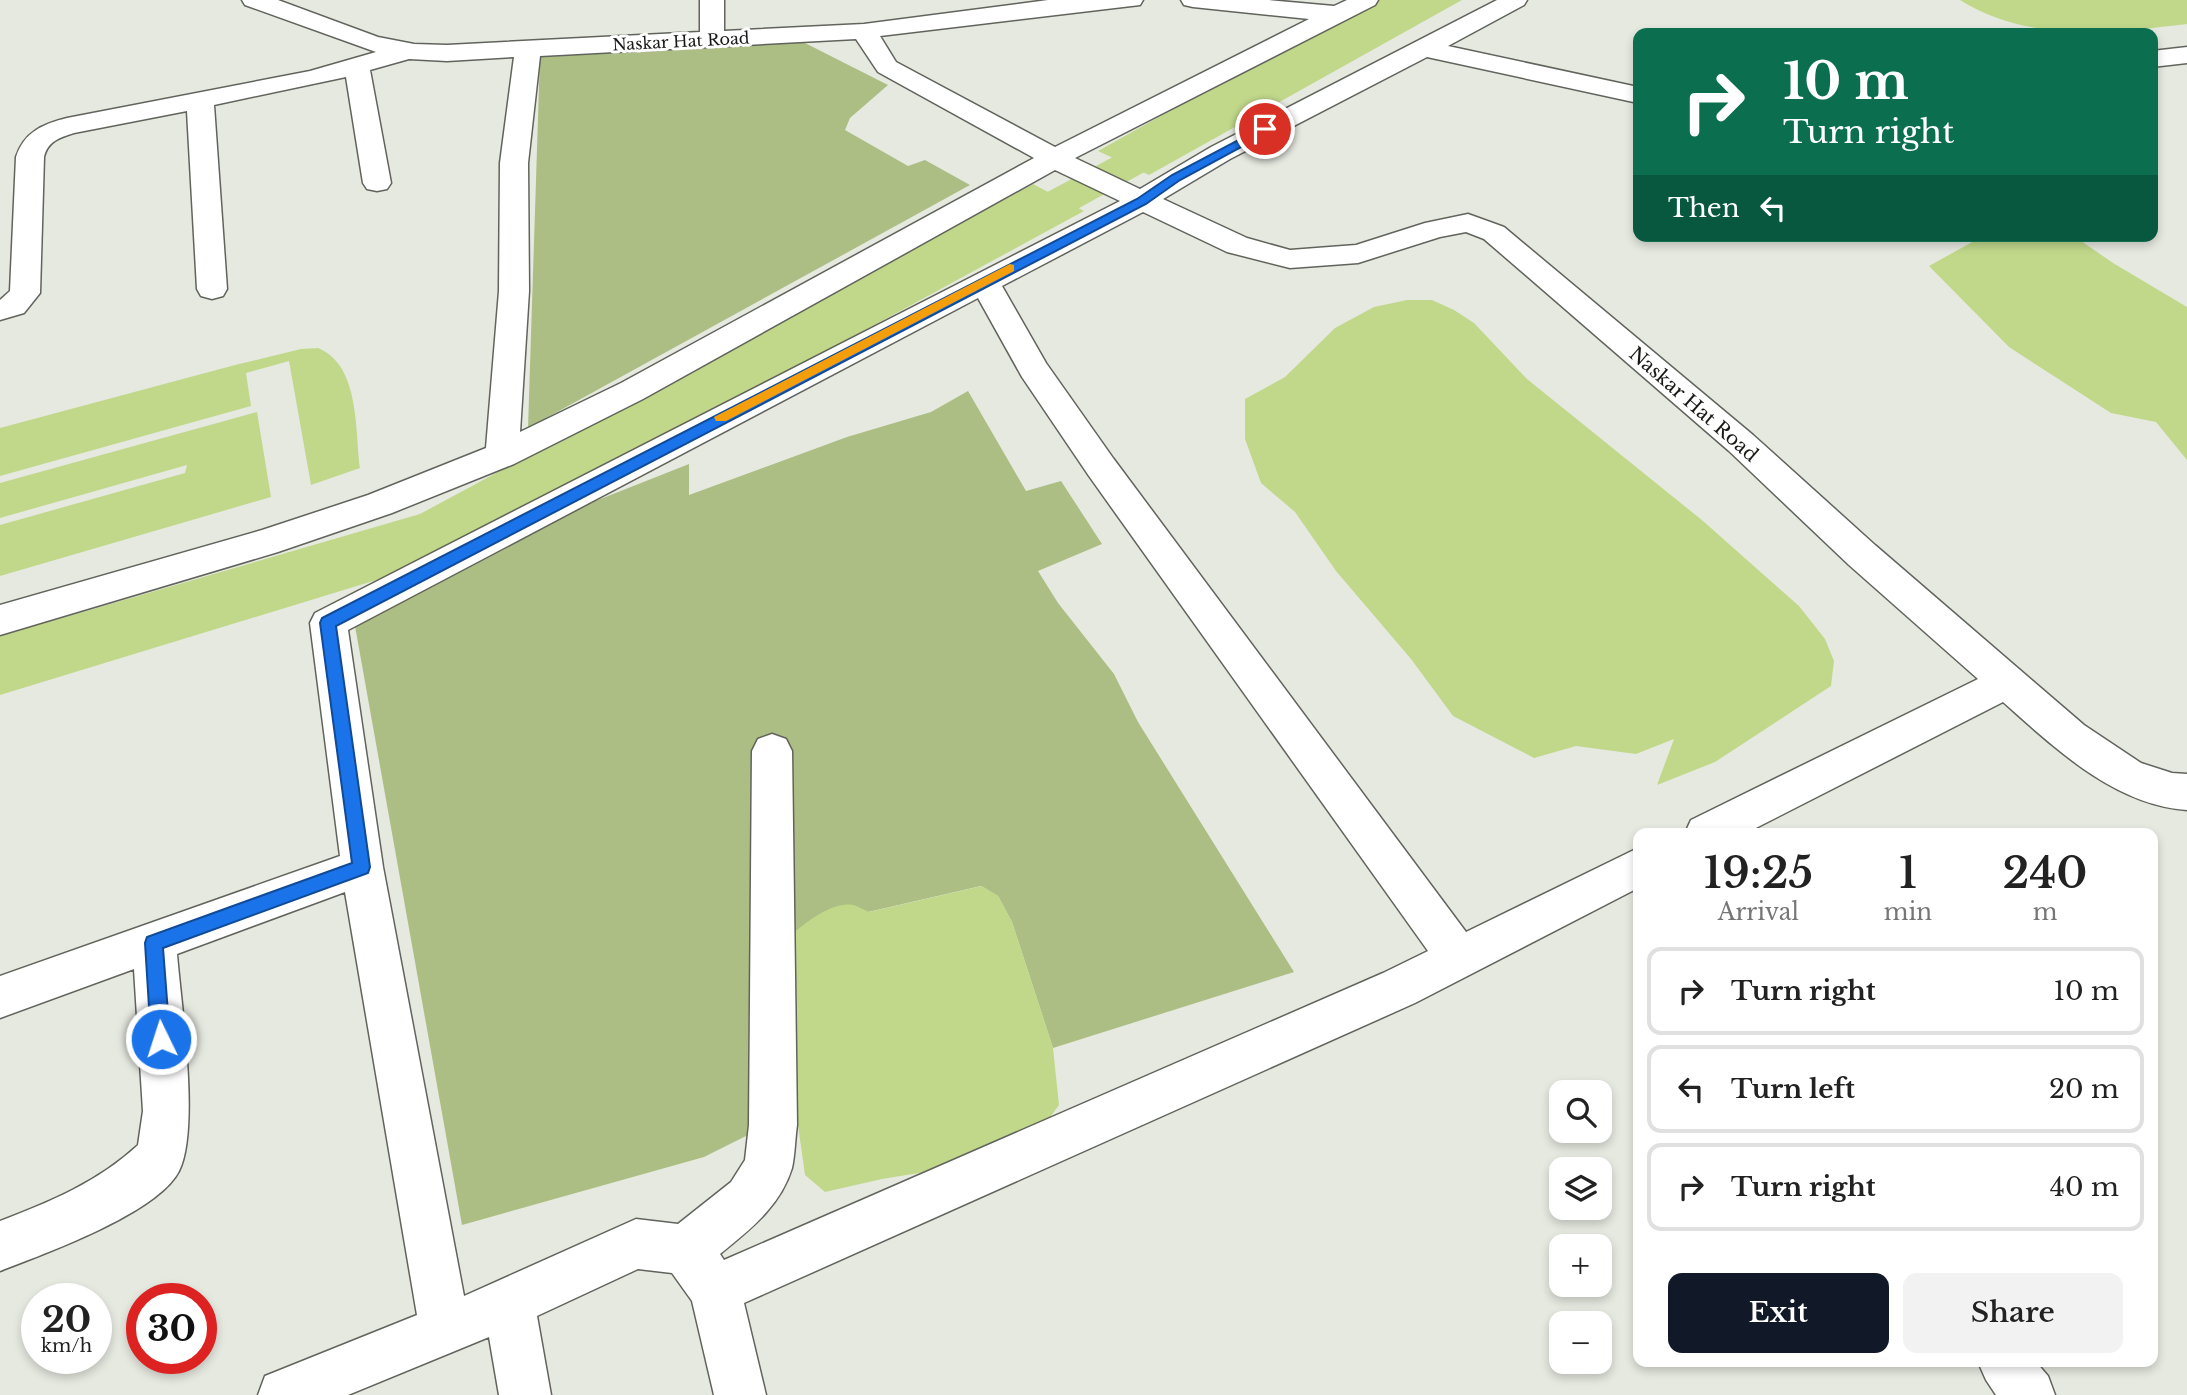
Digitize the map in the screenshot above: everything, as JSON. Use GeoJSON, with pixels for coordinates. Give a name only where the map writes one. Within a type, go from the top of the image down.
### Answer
{"type":"FeatureCollection","features":[{"type":"Feature","properties":{"kind":"street","name":"Naskar Hat Road"},"geometry":{"type":"LineString","coordinates":[[254,0],[372,43],[408,51],[447,53],[864,31],[1089,1],[1131,0]]}},
{"type":"Feature","properties":{"kind":"street"},"geometry":{"type":"LineString","coordinates":[[712,0],[712,39]]}},
{"type":"Feature","properties":{"kind":"street"},"geometry":{"type":"LineString","coordinates":[[1194,0],[1337,14]]}},
{"type":"Feature","properties":{"kind":"street"},"geometry":{"type":"LineString","coordinates":[[0,620],[266,542],[380,503],[502,455],[632,391],[1063,163],[1108,129],[1366,0]]}},
{"type":"Feature","properties":{"kind":"street"},"geometry":{"type":"LineString","coordinates":[[445,1329],[362,867],[328,623],[984,281],[1131,197],[1176,177],[1515,0]]}},
{"type":"Feature","properties":{"kind":"street"},"geometry":{"type":"LineString","coordinates":[[864,31],[887,67],[1063,163]]}},
{"type":"Feature","properties":{"kind":"street"},"geometry":{"type":"LineString","coordinates":[[502,455],[514,291],[514,163],[528,49]]}},
{"type":"Feature","properties":{"kind":"street"},"geometry":{"type":"LineString","coordinates":[[1425,49],[1633,94]]}},
{"type":"Feature","properties":{"kind":"street"},"geometry":{"type":"LineString","coordinates":[[0,310],[13,306],[25,293],[30,158],[33,144],[45,135],[67,126],[357,67],[408,51]]}},
{"type":"Feature","properties":{"kind":"street"},"geometry":{"type":"LineString","coordinates":[[2158,58],[2187,55]]}},
{"type":"Feature","properties":{"kind":"street"},"geometry":{"type":"LineString","coordinates":[[357,67],[377,183]]}},
{"type":"Feature","properties":{"kind":"street"},"geometry":{"type":"LineString","coordinates":[[200,101],[212,289]]}},
{"type":"Feature","properties":{"kind":"street","name":"Naskar Hat Road"},"geometry":{"type":"LineString","coordinates":[[1063,163],[1237,245],[1290,259],[1357,254],[1436,229],[1468,223],[1494,233],[1741,443],[1862,555],[2070,737],[2127,775],[2172,791],[2187,792]]}},
{"type":"Feature","properties":{"kind":"street"},"geometry":{"type":"LineString","coordinates":[[984,281],[1033,369],[1101,467],[1458,957]]}},
{"type":"Feature","properties":{"kind":"street"},"geometry":{"type":"LineString","coordinates":[[1716,828],[2007,682]]}},
{"type":"Feature","properties":{"kind":"street"},"geometry":{"type":"LineString","coordinates":[[284,1395],[509,1303],[636,1244],[686,1250],[748,1199],[768,1167],[773,1125],[772,751]]}},
{"type":"Feature","properties":{"kind":"street"},"geometry":{"type":"LineString","coordinates":[[0,997],[362,867]]}},
{"type":"Feature","properties":{"kind":"street"},"geometry":{"type":"LineString","coordinates":[[715,1290],[1399,988],[1633,870]]}},
{"type":"Feature","properties":{"kind":"street"},"geometry":{"type":"LineString","coordinates":[[0,1246],[70,1219],[132,1184],[161,1157],[166,1111],[154,943]]}},
{"type":"Feature","properties":{"kind":"street"},"geometry":{"type":"LineString","coordinates":[[686,1250],[715,1290],[740,1395]]}},
{"type":"Feature","properties":{"kind":"street"},"geometry":{"type":"LineString","coordinates":[[509,1303],[525,1395]]}},
{"type":"Feature","properties":{"kind":"street"},"geometry":{"type":"LineString","coordinates":[[2008,1367],[2029,1395]]}},
{"type":"Feature","properties":{"kind":"shaded area"},"geometry":{"type":"Polygon","coordinates":[[[1368,0],[1462,0],[1149,175],[1098,151],[1368,0]]]}},
{"type":"Feature","properties":{"kind":"shaded area"},"geometry":{"type":"Polygon","coordinates":[[[1960,0],[2187,0],[2187,24],[2148,28],[2037,28],[1986,14],[1960,0]]]}},
{"type":"Feature","properties":{"kind":"shaded area"},"geometry":{"type":"Polygon","coordinates":[[[803,42],[888,85],[850,118],[845,130],[908,166],[925,160],[970,185],[528,428],[540,56],[803,42]]]}},
{"type":"Feature","properties":{"kind":"shaded area"},"geometry":{"type":"Polygon","coordinates":[[[1033,184],[1084,211],[538,508],[396,574],[0,695],[0,636],[420,514],[1033,184]]]}},
{"type":"Feature","properties":{"kind":"shaded area"},"geometry":{"type":"Polygon","coordinates":[[[1972,242],[2083,242],[2187,307],[2187,460],[2156,422],[2111,413],[2009,347],[1929,266],[1972,242]]]}},
{"type":"Feature","properties":{"kind":"shaded area"},"geometry":{"type":"Polygon","coordinates":[[[1407,300],[1432,300],[1474,323],[1527,379],[1703,521],[1799,606],[1825,639],[1834,661],[1831,686],[1715,762],[1657,785],[1674,739],[1636,754],[1576,746],[1534,758],[1453,716],[1411,659],[1336,571],[1295,512],[1261,483],[1245,439],[1245,399],[1285,377],[1335,328],[1374,307],[1407,300]]]}},
{"type":"Feature","properties":{"kind":"shaded area"},"geometry":{"type":"Polygon","coordinates":[[[318,348],[332,356],[348,383],[356,418],[360,468],[311,485],[289,361],[246,373],[251,406],[0,476],[0,428],[235,365],[301,349],[318,348]]]}},
{"type":"Feature","properties":{"kind":"shaded area"},"geometry":{"type":"Polygon","coordinates":[[[968,391],[1026,491],[1061,481],[1102,544],[1038,571],[1058,603],[1114,674],[1138,722],[1294,972],[1053,1048],[1012,922],[998,896],[981,886],[868,912],[852,905],[796,1111],[704,1157],[462,1225],[350,598],[689,464],[689,495],[847,437],[931,412],[968,391]]]}},
{"type":"Feature","properties":{"kind":"shaded area"},"geometry":{"type":"Polygon","coordinates":[[[257,412],[271,497],[0,576],[0,525],[185,473],[187,465],[0,518],[0,483],[257,412]]]}},
{"type":"Feature","properties":{"kind":"shaded area"},"geometry":{"type":"Polygon","coordinates":[[[982,886],[998,896],[1012,922],[1053,1048],[1059,1105],[1040,1131],[981,1163],[882,1179],[825,1192],[805,1175],[796,1111],[785,941],[807,922],[835,907],[853,905],[869,912],[982,886]]]}},
{"type":"Feature","properties":{"kind":"waterway"},"geometry":{"type":"LineString","coordinates":[[997,236],[1196,128]]}},
{"type":"Feature","properties":{"kind":"slow traffic"},"geometry":{"type":"LineString","coordinates":[[721,417],[1010,268]]}},
{"type":"Feature","properties":{"kind":"route"},"geometry":{"type":"LineString","coordinates":[[161,1039],[154,943],[362,867],[328,623],[1141,201],[1176,177],[1265,129]]}}]}
